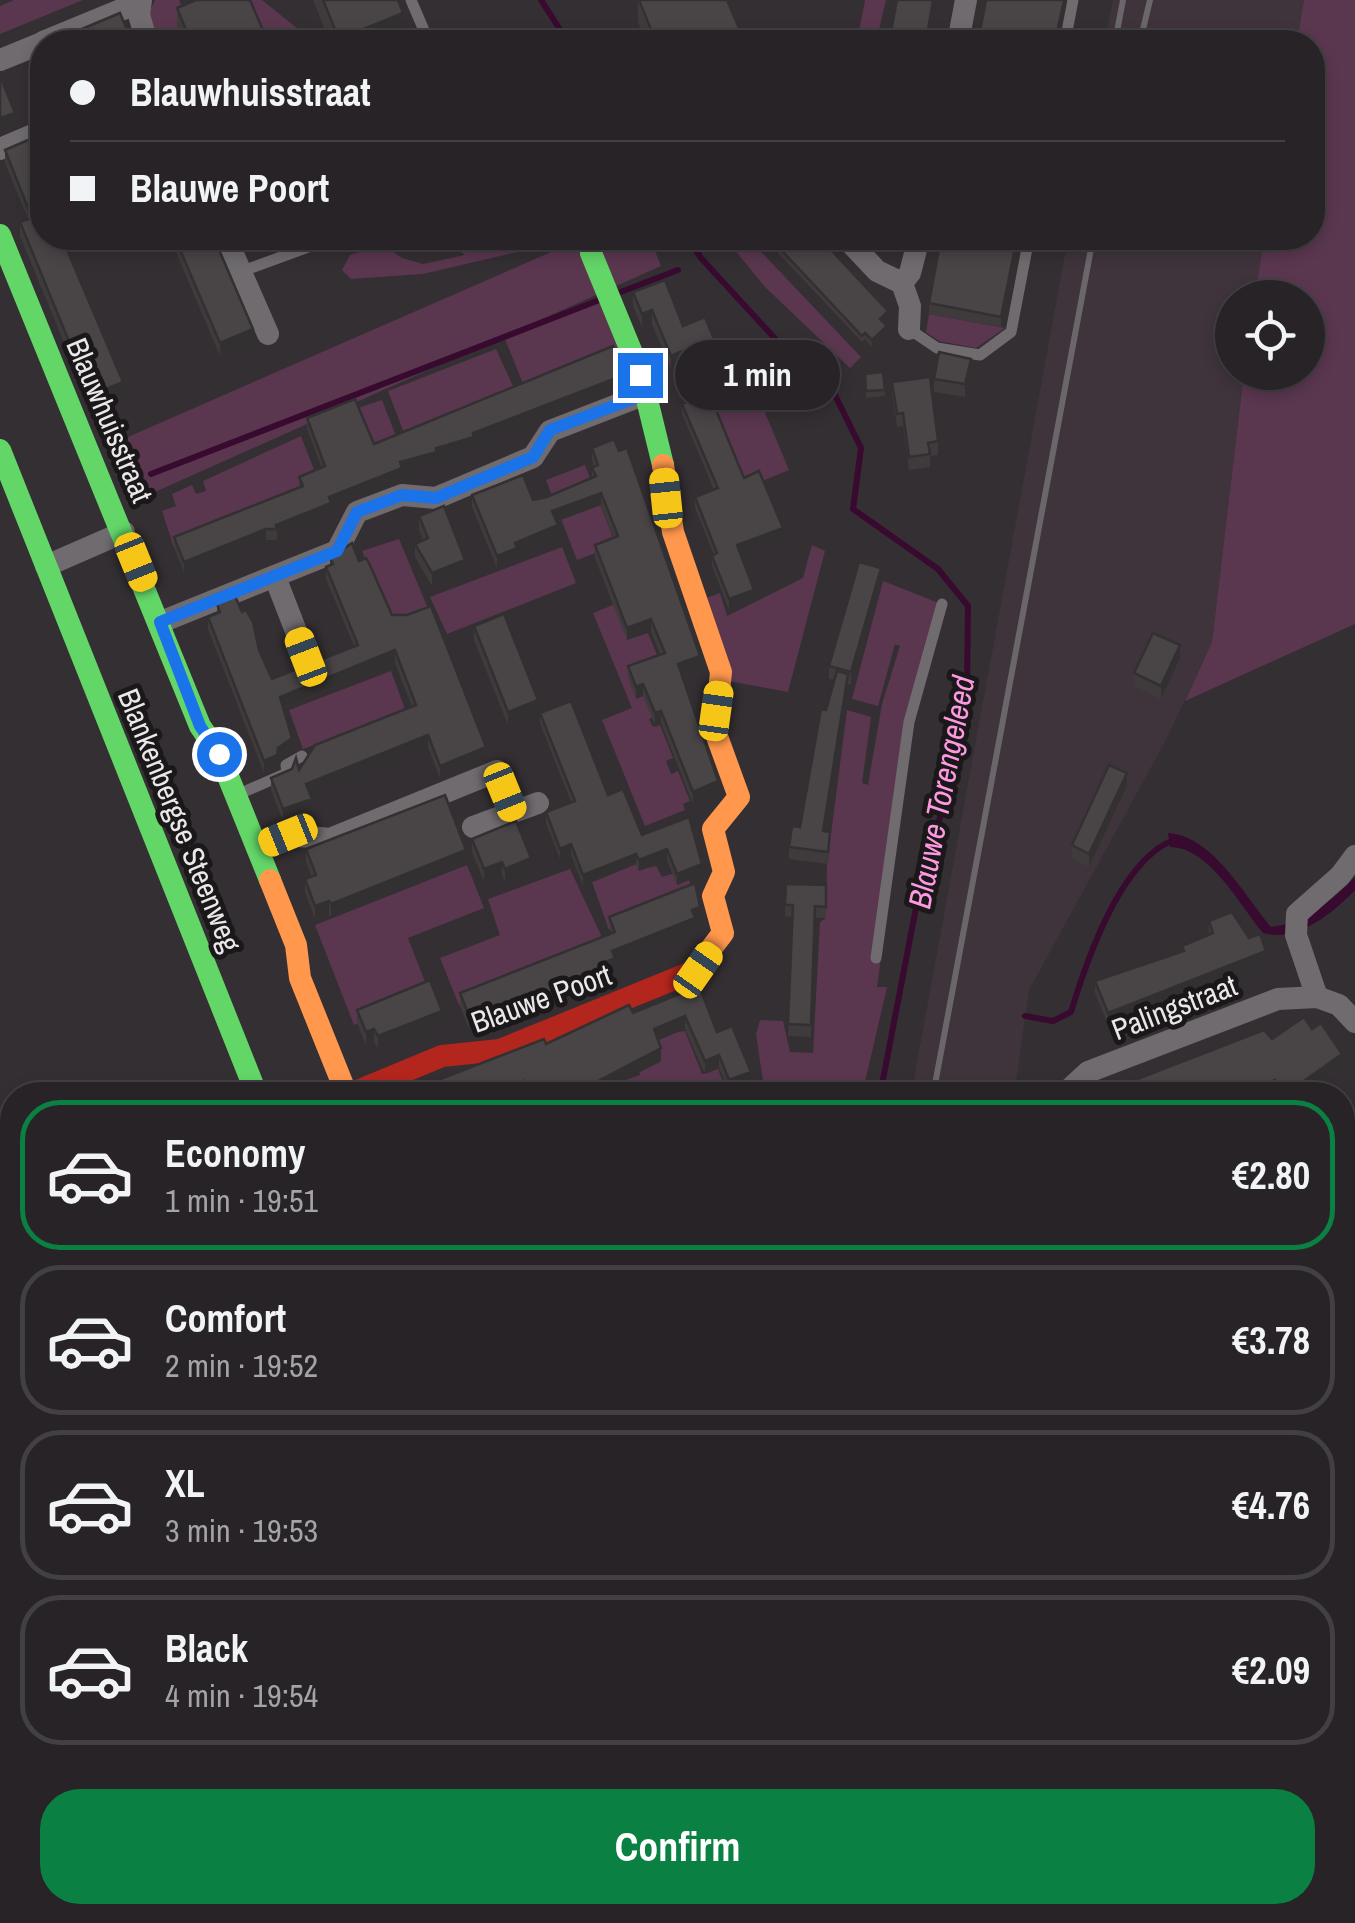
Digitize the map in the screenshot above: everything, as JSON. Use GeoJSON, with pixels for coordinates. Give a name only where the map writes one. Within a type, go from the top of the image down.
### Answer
{"type":"FeatureCollection","features":[{"type":"Feature","properties":{"kind":"street"},"geometry":{"type":"LineString","coordinates":[[960,30],[966,0]]}},
{"type":"Feature","properties":{"kind":"street"},"geometry":{"type":"LineString","coordinates":[[141,1],[138,15],[143,30]]}},
{"type":"Feature","properties":{"kind":"street"},"geometry":{"type":"LineString","coordinates":[[73,30],[141,1]]}},
{"type":"Feature","properties":{"kind":"street"},"geometry":{"type":"LineString","coordinates":[[0,60],[30,48]]}},
{"type":"Feature","properties":{"kind":"street"},"geometry":{"type":"LineString","coordinates":[[0,149],[30,136]]}},
{"type":"Feature","properties":{"kind":"street","name":"Blauwhuisstraat"},"geometry":{"type":"LineString","coordinates":[[0,235],[200,726],[219,754],[257,848],[296,945],[300,978],[342,1082]]}},
{"type":"Feature","properties":{"kind":"street"},"geometry":{"type":"LineString","coordinates":[[231,250],[268,334]]}},
{"type":"Feature","properties":{"kind":"street"},"geometry":{"type":"LineString","coordinates":[[857,250],[877,271],[902,283],[910,306],[909,330]]}},
{"type":"Feature","properties":{"kind":"street"},"geometry":{"type":"LineString","coordinates":[[902,283],[910,273],[916,250]]}},
{"type":"Feature","properties":{"kind":"street"},"geometry":{"type":"LineString","coordinates":[[160,622],[337,551],[357,512],[402,495],[436,498],[533,457],[550,430],[643,395],[640,375],[591,253]]}},
{"type":"Feature","properties":{"kind":"street","name":"Blauwe Poort"},"geometry":{"type":"LineString","coordinates":[[379,1082],[442,1056],[500,1050],[698,970],[723,933],[713,896],[724,872],[713,829],[739,796],[714,731],[721,672],[673,532],[662,458],[643,395]]}},
{"type":"Feature","properties":{"kind":"street","name":"Blankenbergse Steenweg"},"geometry":{"type":"LineString","coordinates":[[0,450],[252,1082]]}},
{"type":"Feature","properties":{"kind":"street"},"geometry":{"type":"LineString","coordinates":[[46,566],[124,532]]}},
{"type":"Feature","properties":{"kind":"street"},"geometry":{"type":"LineString","coordinates":[[276,577],[306,657]]}},
{"type":"Feature","properties":{"kind":"street"},"geometry":{"type":"LineString","coordinates":[[257,848],[288,835],[330,839],[497,772],[513,812]]}},
{"type":"Feature","properties":{"kind":"street"},"geometry":{"type":"LineString","coordinates":[[473,827],[538,803]]}},
{"type":"Feature","properties":{"kind":"street"},"geometry":{"type":"LineString","coordinates":[[1355,856],[1340,876],[1297,914],[1296,935],[1317,996],[1339,1004],[1355,1022]]}},
{"type":"Feature","properties":{"kind":"street","name":"Palingstraat"},"geometry":{"type":"LineString","coordinates":[[1077,1082],[1088,1072],[1278,999],[1317,996]]}},
{"type":"Feature","properties":{"kind":"lane"},"geometry":{"type":"LineString","coordinates":[[411,0],[424,30]]}},
{"type":"Feature","properties":{"kind":"lane"},"geometry":{"type":"LineString","coordinates":[[1067,30],[1073,0]]}},
{"type":"Feature","properties":{"kind":"lane"},"geometry":{"type":"LineString","coordinates":[[240,272],[300,250]]}},
{"type":"Feature","properties":{"kind":"lane"},"geometry":{"type":"LineString","coordinates":[[909,330],[936,348],[980,355],[1011,332],[1027,250]]}},
{"type":"Feature","properties":{"kind":"lane"},"geometry":{"type":"LineString","coordinates":[[876,958],[909,722],[942,604]]}},
{"type":"Feature","properties":{"kind":"lane"},"geometry":{"type":"LineString","coordinates":[[236,796],[287,773],[286,765],[302,756]]}},
{"type":"Feature","properties":{"kind":"shaded area"},"geometry":{"type":"Polygon","coordinates":[[[14,0],[83,0],[0,34],[0,6],[14,0]]]}},
{"type":"Feature","properties":{"kind":"shaded area"},"geometry":{"type":"Polygon","coordinates":[[[155,0],[179,0],[184,11],[211,0],[262,0],[299,30],[152,30],[148,14],[155,0]]]}},
{"type":"Feature","properties":{"kind":"shaded area"},"geometry":{"type":"Polygon","coordinates":[[[865,0],[886,0],[879,30],[859,30],[865,0]]]}},
{"type":"Feature","properties":{"kind":"shaded area"},"geometry":{"type":"Polygon","coordinates":[[[1113,0],[1304,0],[1299,30],[1107,30],[1113,0]]]}},
{"type":"Feature","properties":{"kind":"shaded area"},"geometry":{"type":"Polygon","coordinates":[[[1304,0],[1355,0],[1355,624],[1185,701],[1212,642],[1242,390],[1325,390],[1325,280],[1258,280],[1262,250],[1325,250],[1325,30],[1299,30],[1304,0]]]}},
{"type":"Feature","properties":{"kind":"shaded area"},"geometry":{"type":"Polygon","coordinates":[[[366,250],[390,250],[423,264],[465,255],[459,250],[526,250],[423,274],[351,279],[342,270],[350,255],[366,250]]]}},
{"type":"Feature","properties":{"kind":"shaded area"},"geometry":{"type":"Polygon","coordinates":[[[556,250],[655,250],[661,266],[128,504],[105,447],[556,250]]]}},
{"type":"Feature","properties":{"kind":"shaded area"},"geometry":{"type":"Polygon","coordinates":[[[735,250],[759,250],[861,357],[850,368],[765,287],[735,250]]]}},
{"type":"Feature","properties":{"kind":"shaded area"},"geometry":{"type":"Polygon","coordinates":[[[1066,250],[1262,250],[1258,280],[1215,280],[1215,390],[1242,390],[1212,642],[1166,740],[1029,990],[1016,1082],[913,1082],[1066,250]]]}},
{"type":"Feature","properties":{"kind":"shaded area"},"geometry":{"type":"Polygon","coordinates":[[[601,299],[623,352],[526,391],[505,339],[601,299]]]}},
{"type":"Feature","properties":{"kind":"shaded area"},"geometry":{"type":"Polygon","coordinates":[[[929,314],[1005,328],[976,348],[939,341],[926,332],[929,314]]]}},
{"type":"Feature","properties":{"kind":"shaded area"},"geometry":{"type":"Polygon","coordinates":[[[496,349],[518,397],[407,441],[388,391],[496,349]]]}},
{"type":"Feature","properties":{"kind":"shaded area"},"geometry":{"type":"Polygon","coordinates":[[[753,384],[789,470],[745,488],[709,402],[753,384]]]}},
{"type":"Feature","properties":{"kind":"shaded area"},"geometry":{"type":"Polygon","coordinates":[[[382,400],[399,444],[370,445],[321,465],[313,444],[355,409],[382,400]]]}},
{"type":"Feature","properties":{"kind":"shaded area"},"geometry":{"type":"Polygon","coordinates":[[[301,436],[318,480],[174,548],[162,511],[176,506],[172,494],[192,485],[196,494],[206,491],[203,481],[301,436]]]}},
{"type":"Feature","properties":{"kind":"shaded area"},"geometry":{"type":"Polygon","coordinates":[[[585,465],[616,545],[577,560],[546,480],[585,465]]]}},
{"type":"Feature","properties":{"kind":"shaded area"},"geometry":{"type":"Polygon","coordinates":[[[399,539],[444,647],[406,660],[362,551],[399,539]]]}},
{"type":"Feature","properties":{"kind":"shaded area"},"geometry":{"type":"Polygon","coordinates":[[[812,545],[825,551],[788,692],[728,681],[701,600],[720,593],[727,616],[803,578],[812,545]]]}},
{"type":"Feature","properties":{"kind":"shaded area"},"geometry":{"type":"Polygon","coordinates":[[[562,547],[576,583],[447,634],[430,597],[562,547]]]}},
{"type":"Feature","properties":{"kind":"shaded area"},"geometry":{"type":"Polygon","coordinates":[[[883,581],[944,605],[913,723],[877,987],[887,987],[865,1082],[763,1082],[756,1034],[760,1020],[783,1021],[790,1052],[813,1053],[820,922],[826,918],[827,865],[847,710],[871,717],[862,783],[868,785],[882,704],[900,646],[895,644],[878,706],[852,699],[883,581]]]}},
{"type":"Feature","properties":{"kind":"shaded area"},"geometry":{"type":"Polygon","coordinates":[[[633,597],[670,686],[656,716],[649,719],[653,727],[660,725],[673,758],[666,761],[671,774],[678,771],[690,801],[683,804],[685,810],[645,826],[602,720],[632,708],[593,613],[633,597]]]}},
{"type":"Feature","properties":{"kind":"shaded area"},"geometry":{"type":"Polygon","coordinates":[[[391,671],[406,712],[303,749],[289,710],[391,671]]]}},
{"type":"Feature","properties":{"kind":"shaded area"},"geometry":{"type":"Polygon","coordinates":[[[1168,833],[1199,844],[1213,856],[1271,927],[1295,921],[1317,909],[1355,877],[1355,890],[1314,924],[1289,934],[1263,933],[1210,867],[1198,856],[1170,847],[1168,833]]]}},
{"type":"Feature","properties":{"kind":"shaded area"},"geometry":{"type":"Polygon","coordinates":[[[636,864],[639,870],[656,866],[662,877],[685,870],[695,896],[609,930],[592,882],[636,864]]]}},
{"type":"Feature","properties":{"kind":"shaded area"},"geometry":{"type":"Polygon","coordinates":[[[467,865],[484,908],[408,938],[430,995],[354,1025],[315,925],[467,865]]]}},
{"type":"Feature","properties":{"kind":"shaded area"},"geometry":{"type":"Polygon","coordinates":[[[570,869],[606,946],[459,1005],[440,958],[500,935],[488,899],[570,869]]]}},
{"type":"Feature","properties":{"kind":"shaded area"},"geometry":{"type":"Polygon","coordinates":[[[685,1031],[702,1074],[718,1069],[723,1082],[619,1082],[660,1062],[650,1036],[685,1031]]]}},
{"type":"Feature","properties":{"kind":"building"},"geometry":{"type":"Polygon","coordinates":[[[196,0],[250,0],[263,30],[186,30],[177,8],[196,0]]]}},
{"type":"Feature","properties":{"kind":"building"},"geometry":{"type":"Polygon","coordinates":[[[323,0],[398,0],[403,13],[361,30],[335,30],[323,0]]]}},
{"type":"Feature","properties":{"kind":"building"},"geometry":{"type":"Polygon","coordinates":[[[639,0],[727,0],[740,30],[651,30],[639,0]]]}},
{"type":"Feature","properties":{"kind":"building"},"geometry":{"type":"Polygon","coordinates":[[[897,0],[933,0],[928,30],[891,30],[897,0]]]}},
{"type":"Feature","properties":{"kind":"building"},"geometry":{"type":"Polygon","coordinates":[[[986,0],[1064,0],[1058,30],[980,30],[986,0]]]}},
{"type":"Feature","properties":{"kind":"building"},"geometry":{"type":"Polygon","coordinates":[[[120,13],[127,30],[82,30],[120,13]]]}},
{"type":"Feature","properties":{"kind":"building"},"geometry":{"type":"Polygon","coordinates":[[[0,76],[15,113],[0,118],[0,76]]]}},
{"type":"Feature","properties":{"kind":"building"},"geometry":{"type":"Polygon","coordinates":[[[30,139],[30,213],[5,150],[30,139]]]}},
{"type":"Feature","properties":{"kind":"building"},"geometry":{"type":"Polygon","coordinates":[[[30,219],[30,246],[20,222],[30,219]]]}},
{"type":"Feature","properties":{"kind":"building"},"geometry":{"type":"Polygon","coordinates":[[[31,250],[67,250],[123,382],[91,395],[31,250]]]}},
{"type":"Feature","properties":{"kind":"building"},"geometry":{"type":"Polygon","coordinates":[[[180,250],[219,250],[253,329],[220,343],[180,250]]]}},
{"type":"Feature","properties":{"kind":"building"},"geometry":{"type":"Polygon","coordinates":[[[781,250],[831,250],[888,311],[880,319],[887,326],[872,340],[865,333],[862,336],[781,250]]]}},
{"type":"Feature","properties":{"kind":"building"},"geometry":{"type":"Polygon","coordinates":[[[939,250],[1015,250],[1001,317],[929,303],[939,250]]]}},
{"type":"Feature","properties":{"kind":"building"},"geometry":{"type":"Polygon","coordinates":[[[665,280],[683,326],[705,317],[724,364],[702,372],[692,347],[671,356],[652,310],[642,314],[633,292],[665,280]]]}},
{"type":"Feature","properties":{"kind":"building"},"geometry":{"type":"Polygon","coordinates":[[[613,346],[624,375],[473,433],[474,437],[436,448],[437,452],[400,462],[402,468],[329,497],[331,503],[276,525],[277,529],[266,529],[184,562],[174,537],[303,486],[299,477],[325,466],[307,418],[355,399],[374,444],[613,346]]]}},
{"type":"Feature","properties":{"kind":"building"},"geometry":{"type":"Polygon","coordinates":[[[939,352],[971,359],[965,384],[934,379],[939,352]]]}},
{"type":"Feature","properties":{"kind":"building"},"geometry":{"type":"Polygon","coordinates":[[[883,372],[885,390],[866,391],[865,374],[883,372]]]}},
{"type":"Feature","properties":{"kind":"building"},"geometry":{"type":"Polygon","coordinates":[[[930,377],[938,441],[928,443],[930,454],[909,457],[903,413],[897,414],[892,382],[930,377]]]}},
{"type":"Feature","properties":{"kind":"building"},"geometry":{"type":"Polygon","coordinates":[[[709,393],[744,478],[759,471],[783,528],[737,545],[754,590],[729,599],[712,556],[717,553],[695,497],[718,488],[682,404],[709,393]]]}},
{"type":"Feature","properties":{"kind":"building"},"geometry":{"type":"Polygon","coordinates":[[[614,439],[619,451],[627,448],[700,656],[678,664],[718,781],[693,792],[661,711],[655,713],[643,684],[636,687],[628,666],[665,653],[651,619],[627,628],[595,545],[618,536],[601,493],[552,511],[558,525],[515,543],[517,548],[497,556],[472,495],[523,475],[533,500],[547,497],[596,476],[592,468],[598,465],[592,448],[614,439]]]}},
{"type":"Feature","properties":{"kind":"building"},"geometry":{"type":"Polygon","coordinates":[[[444,506],[465,560],[432,573],[415,544],[428,538],[419,516],[444,506]]]}},
{"type":"Feature","properties":{"kind":"building"},"geometry":{"type":"Polygon","coordinates":[[[352,543],[359,561],[366,558],[369,563],[392,615],[407,615],[431,606],[486,747],[440,766],[428,735],[306,784],[312,799],[283,809],[271,778],[292,769],[296,758],[299,770],[315,745],[416,705],[395,650],[280,697],[292,738],[278,748],[277,755],[264,761],[208,617],[220,612],[217,604],[235,596],[242,612],[246,610],[253,622],[259,650],[272,679],[358,645],[326,567],[333,564],[330,558],[352,543]]]}},
{"type":"Feature","properties":{"kind":"building"},"geometry":{"type":"Polygon","coordinates":[[[859,562],[881,568],[851,672],[829,666],[859,562]]]}},
{"type":"Feature","properties":{"kind":"building"},"geometry":{"type":"Polygon","coordinates":[[[504,614],[538,700],[508,712],[474,626],[504,614]]]}},
{"type":"Feature","properties":{"kind":"building"},"geometry":{"type":"Polygon","coordinates":[[[1153,633],[1180,645],[1161,686],[1134,673],[1153,633]]]}},
{"type":"Feature","properties":{"kind":"building"},"geometry":{"type":"Polygon","coordinates":[[[837,671],[848,674],[823,831],[830,832],[828,852],[789,847],[792,826],[800,827],[821,709],[826,710],[837,671]]]}},
{"type":"Feature","properties":{"kind":"building"},"geometry":{"type":"Polygon","coordinates":[[[571,701],[608,795],[623,789],[642,835],[689,817],[702,864],[677,874],[667,849],[639,860],[636,854],[583,875],[571,844],[560,849],[546,812],[575,801],[540,713],[571,701]]]}},
{"type":"Feature","properties":{"kind":"building"},"geometry":{"type":"Polygon","coordinates":[[[1109,765],[1127,773],[1089,854],[1072,845],[1109,765]]]}},
{"type":"Feature","properties":{"kind":"building"},"geometry":{"type":"Polygon","coordinates":[[[445,795],[466,850],[331,904],[329,901],[315,906],[305,879],[316,875],[306,849],[445,795]]]}},
{"type":"Feature","properties":{"kind":"building"},"geometry":{"type":"Polygon","coordinates":[[[516,821],[531,858],[505,869],[502,862],[484,869],[472,839],[516,821]]]}},
{"type":"Feature","properties":{"kind":"building"},"geometry":{"type":"Polygon","coordinates":[[[695,883],[700,907],[692,910],[695,918],[612,951],[615,958],[606,962],[609,969],[480,1020],[477,1012],[469,1016],[460,993],[615,932],[609,917],[695,883]]]}},
{"type":"Feature","properties":{"kind":"building"},"geometry":{"type":"Polygon","coordinates":[[[786,884],[826,885],[826,907],[815,906],[811,1025],[788,1024],[793,905],[785,905],[786,884]]]}},
{"type":"Feature","properties":{"kind":"building"},"geometry":{"type":"Polygon","coordinates":[[[1232,912],[1249,938],[1260,934],[1266,951],[1108,1013],[1095,981],[1184,951],[1182,946],[1213,933],[1209,921],[1232,912]]]}},
{"type":"Feature","properties":{"kind":"building"},"geometry":{"type":"Polygon","coordinates":[[[430,980],[442,1011],[378,1036],[374,1029],[366,1032],[357,1010],[430,980]]]}},
{"type":"Feature","properties":{"kind":"building"},"geometry":{"type":"Polygon","coordinates":[[[699,986],[717,1032],[732,1026],[751,1072],[729,1080],[719,1055],[705,1061],[685,1016],[654,1029],[661,1048],[596,1082],[433,1082],[544,1039],[546,1044],[629,1005],[633,1013],[699,986]]]}},
{"type":"Feature","properties":{"kind":"building"},"geometry":{"type":"Polygon","coordinates":[[[1304,1017],[1312,1029],[1321,1023],[1342,1054],[1302,1082],[1130,1082],[1264,1030],[1272,1039],[1304,1017]]]}},
{"type":"Feature","properties":{"kind":"waterway","name":"Blauwe Torengeleed"},"geometry":{"type":"LineString","coordinates":[[541,0],[560,30]]}},
{"type":"Feature","properties":{"kind":"waterway","name":"Blauwe Torengeleed"},"geometry":{"type":"LineString","coordinates":[[696,250],[780,344],[830,385],[861,448],[853,509],[938,569],[968,606],[967,685],[950,782],[920,887],[882,1082]]}},
{"type":"Feature","properties":{"kind":"waterway"},"geometry":{"type":"LineString","coordinates":[[618,293],[678,270]]}},
{"type":"Feature","properties":{"kind":"waterway"},"geometry":{"type":"LineString","coordinates":[[151,474],[602,299]]}},
{"type":"Feature","properties":{"kind":"waterway","name":"Blauwe Torengeleed"},"geometry":{"type":"LineString","coordinates":[[1025,1016],[1053,1021],[1071,1012],[1086,965],[1123,888],[1156,850],[1176,839]]}},
{"type":"Feature","properties":{"kind":"railway"},"geometry":{"type":"LineString","coordinates":[[1117,30],[1123,0]]}},
{"type":"Feature","properties":{"kind":"railway"},"geometry":{"type":"LineString","coordinates":[[1143,30],[1150,0]]}},
{"type":"Feature","properties":{"kind":"railway"},"geometry":{"type":"LineString","coordinates":[[935,1082],[1091,250]]}},
{"type":"Feature","properties":{"kind":"traffic: fast"},"geometry":{"type":"LineString","coordinates":[[0,235],[200,726],[219,754],[270,880]]}},
{"type":"Feature","properties":{"kind":"traffic: fast"},"geometry":{"type":"LineString","coordinates":[[591,253],[641,375],[663,465]]}},
{"type":"Feature","properties":{"kind":"traffic: fast"},"geometry":{"type":"LineString","coordinates":[[0,450],[252,1082]]}},
{"type":"Feature","properties":{"kind":"traffic: slow"},"geometry":{"type":"LineString","coordinates":[[663,465],[673,532],[721,672],[715,731],[739,797],[713,829],[724,872],[713,896],[723,933],[694,971]]}},
{"type":"Feature","properties":{"kind":"traffic: slow"},"geometry":{"type":"LineString","coordinates":[[270,880],[296,945],[300,978],[342,1082]]}},
{"type":"Feature","properties":{"kind":"traffic: jam"},"geometry":{"type":"LineString","coordinates":[[379,1082],[442,1056],[500,1050],[694,971]]}},
{"type":"Feature","properties":{"kind":"route"},"geometry":{"type":"LineString","coordinates":[[219,754],[200,726],[160,622],[337,551],[357,512],[402,495],[436,498],[533,457],[550,430],[643,395],[640,375]]}}]}
